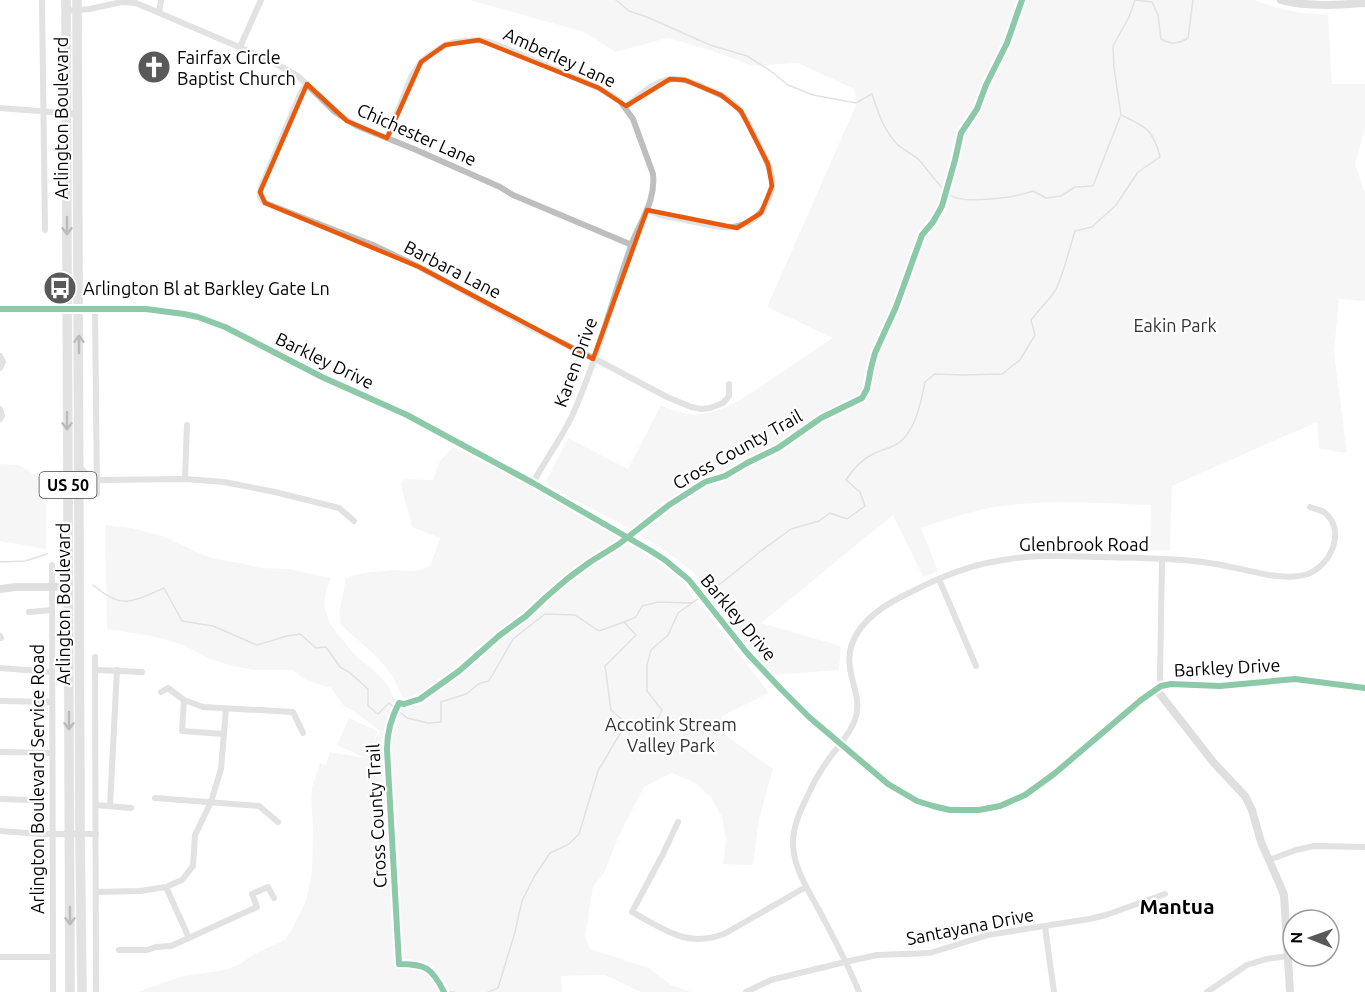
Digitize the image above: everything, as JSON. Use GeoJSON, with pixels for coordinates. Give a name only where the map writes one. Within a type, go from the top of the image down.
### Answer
{"type":"FeatureCollection","features":[{"type":"Feature","properties":{"kind":"main road","name":"Arlington Boulevard"},"geometry":{"type":"LineString","coordinates":[[66,0],[70,992]]}},
{"type":"Feature","properties":{"kind":"main road","name":"Arlington Boulevard"},"geometry":{"type":"LineString","coordinates":[[77,0],[82,992]]}},
{"type":"Feature","properties":{"kind":"main road"},"geometry":{"type":"LineString","coordinates":[[79,469],[87,477],[97,480]]}},
{"type":"Feature","properties":{"kind":"street"},"geometry":{"type":"LineString","coordinates":[[42,0],[45,230]]}},
{"type":"Feature","properties":{"kind":"street"},"geometry":{"type":"LineString","coordinates":[[159,13],[161,0]]}},
{"type":"Feature","properties":{"kind":"street"},"geometry":{"type":"LineString","coordinates":[[240,47],[261,0]]}},
{"type":"Feature","properties":{"kind":"street"},"geometry":{"type":"LineString","coordinates":[[1281,0],[1322,5],[1365,3]]}},
{"type":"Feature","properties":{"kind":"street","name":"Chichester Lane"},"geometry":{"type":"LineString","coordinates":[[66,12],[121,2],[136,3],[267,59],[297,76],[347,121],[632,245]]}},
{"type":"Feature","properties":{"kind":"street","name":"Amberley Lane"},"geometry":{"type":"LineString","coordinates":[[387,138],[411,77],[428,56],[445,45],[455,42],[467,40],[489,42],[599,88],[625,107],[633,119],[653,174],[654,191],[632,245]]}},
{"type":"Feature","properties":{"kind":"street"},"geometry":{"type":"LineString","coordinates":[[625,107],[663,81],[678,79],[694,83],[721,95],[741,111],[772,174],[772,189],[763,210],[757,217],[740,227],[720,227],[660,215],[647,210]]}},
{"type":"Feature","properties":{"kind":"street","name":"Barbara Lane"},"geometry":{"type":"LineString","coordinates":[[307,84],[301,92],[261,187],[261,200],[373,245],[419,267],[528,326],[691,407],[710,408],[726,401],[729,396],[729,384]]}},
{"type":"Feature","properties":{"kind":"street"},"geometry":{"type":"LineString","coordinates":[[0,108],[77,114]]}},
{"type":"Feature","properties":{"kind":"street","name":"Karen Drive"},"geometry":{"type":"LineString","coordinates":[[533,483],[568,424],[581,395],[632,245]]}},
{"type":"Feature","properties":{"kind":"street"},"geometry":{"type":"LineString","coordinates":[[95,308],[97,494]]}},
{"type":"Feature","properties":{"kind":"street"},"geometry":{"type":"LineString","coordinates":[[0,309],[67,309]]}},
{"type":"Feature","properties":{"kind":"street","name":"Barkley Drive"},"geometry":{"type":"LineString","coordinates":[[67,309],[147,309],[169,311],[211,321],[322,378],[407,415],[533,483],[651,551],[678,570],[694,585],[747,652],[809,717],[888,784],[917,801],[933,806],[950,810],[988,809],[1012,801],[1038,787],[1159,688],[1171,684],[1228,686],[1295,679],[1365,688]]}},
{"type":"Feature","properties":{"kind":"street"},"geometry":{"type":"LineString","coordinates":[[0,356],[3,362],[0,368]]}},
{"type":"Feature","properties":{"kind":"street"},"geometry":{"type":"LineString","coordinates":[[0,410],[2,416],[0,419]]}},
{"type":"Feature","properties":{"kind":"street"},"geometry":{"type":"LineString","coordinates":[[185,479],[187,425]]}},
{"type":"Feature","properties":{"kind":"street"},"geometry":{"type":"LineString","coordinates":[[97,480],[185,479],[224,482],[339,508],[354,521]]}},
{"type":"Feature","properties":{"kind":"street","name":"Glenbrook Road"},"geometry":{"type":"LineString","coordinates":[[859,992],[850,970],[806,887],[794,853],[793,843],[795,827],[814,782],[850,733],[857,713],[849,663],[851,647],[857,632],[867,620],[903,596],[952,573],[978,565],[1023,557],[1162,559],[1219,564],[1278,576],[1294,577],[1308,574],[1327,559],[1334,544],[1335,535],[1331,520],[1324,513],[1310,507]]}},
{"type":"Feature","properties":{"kind":"street"},"geometry":{"type":"LineString","coordinates":[[1162,559],[1159,688],[1214,763],[1245,796],[1252,810],[1261,842],[1284,896],[1285,908]]}},
{"type":"Feature","properties":{"kind":"street","name":"Arlington Boulevard Service Road"},"geometry":{"type":"LineString","coordinates":[[52,565],[53,992]]}},
{"type":"Feature","properties":{"kind":"street"},"geometry":{"type":"LineString","coordinates":[[939,579],[976,666]]}},
{"type":"Feature","properties":{"kind":"street"},"geometry":{"type":"LineString","coordinates":[[0,589],[68,587]]}},
{"type":"Feature","properties":{"kind":"street"},"geometry":{"type":"LineString","coordinates":[[28,612],[52,610]]}},
{"type":"Feature","properties":{"kind":"street"},"geometry":{"type":"LineString","coordinates":[[95,657],[96,992]]}},
{"type":"Feature","properties":{"kind":"street"},"geometry":{"type":"LineString","coordinates":[[0,668],[52,672]]}},
{"type":"Feature","properties":{"kind":"street"},"geometry":{"type":"LineString","coordinates":[[96,670],[142,672]]}},
{"type":"Feature","properties":{"kind":"street"},"geometry":{"type":"LineString","coordinates":[[110,806],[117,670]]}},
{"type":"Feature","properties":{"kind":"street"},"geometry":{"type":"LineString","coordinates":[[161,692],[168,688],[184,700],[203,707],[293,712],[303,733]]}},
{"type":"Feature","properties":{"kind":"street"},"geometry":{"type":"LineString","coordinates":[[184,700],[182,731],[224,734]]}},
{"type":"Feature","properties":{"kind":"street"},"geometry":{"type":"LineString","coordinates":[[0,701],[52,702]]}},
{"type":"Feature","properties":{"kind":"street"},"geometry":{"type":"LineString","coordinates":[[96,892],[140,891],[166,887],[182,880],[194,866],[195,835],[211,802],[221,769],[226,709]]}},
{"type":"Feature","properties":{"kind":"street"},"geometry":{"type":"LineString","coordinates":[[0,752],[52,753]]}},
{"type":"Feature","properties":{"kind":"street"},"geometry":{"type":"LineString","coordinates":[[155,798],[259,806],[278,822]]}},
{"type":"Feature","properties":{"kind":"street"},"geometry":{"type":"LineString","coordinates":[[0,799],[30,800]]}},
{"type":"Feature","properties":{"kind":"street"},"geometry":{"type":"LineString","coordinates":[[96,805],[132,808]]}},
{"type":"Feature","properties":{"kind":"street"},"geometry":{"type":"LineString","coordinates":[[678,822],[632,912],[663,929],[693,940],[715,938],[806,887]]}},
{"type":"Feature","properties":{"kind":"street"},"geometry":{"type":"LineString","coordinates":[[0,831],[96,834]]}},
{"type":"Feature","properties":{"kind":"street"},"geometry":{"type":"LineString","coordinates":[[1269,861],[1296,850],[1314,846],[1365,847]]}},
{"type":"Feature","properties":{"kind":"street"},"geometry":{"type":"LineString","coordinates":[[166,887],[189,938]]}},
{"type":"Feature","properties":{"kind":"street"},"geometry":{"type":"LineString","coordinates":[[119,950],[147,950],[168,946],[189,938],[257,907],[252,894],[268,887],[274,898]]}},
{"type":"Feature","properties":{"kind":"street","name":"Santayana Drive"},"geometry":{"type":"LineString","coordinates":[[746,992],[771,980],[845,962],[877,956],[930,952],[988,934],[1045,927],[1106,915],[1165,894]]}},
{"type":"Feature","properties":{"kind":"street"},"geometry":{"type":"LineString","coordinates":[[1045,927],[1054,992]]}},
{"type":"Feature","properties":{"kind":"street"},"geometry":{"type":"LineString","coordinates":[[0,957],[53,957]]}},
{"type":"Feature","properties":{"kind":"street"},"geometry":{"type":"LineString","coordinates":[[1207,992],[1247,965],[1281,957]]}},
{"type":"Feature","properties":{"kind":"street"},"geometry":{"type":"LineString","coordinates":[[1289,968],[1290,992]]}},
{"type":"Feature","properties":{"kind":"highlighted area"},"geometry":{"type":"Polygon","coordinates":[[[479,40],[599,88],[626,106],[670,79],[685,80],[721,95],[741,111],[768,164],[772,186],[761,213],[737,228],[647,210],[593,359],[419,267],[265,203],[260,192],[307,84],[347,121],[387,138],[421,62],[445,45],[479,40]]]}},
{"type":"Feature","properties":{"kind":"green space","name":"Eakin Park"},"geometry":{"type":"Polygon","coordinates":[[[469,0],[1254,0],[1290,11],[1328,14],[1332,84],[1365,84],[1365,130],[1355,164],[1365,193],[1365,301],[1339,299],[1334,352],[1347,453],[1319,449],[1317,422],[1172,486],[1170,551],[1150,550],[1151,505],[1070,502],[1008,505],[921,528],[938,571],[923,577],[893,515],[761,623],[841,646],[839,670],[773,675],[742,638],[708,586],[687,567],[650,541],[549,486],[546,481],[568,438],[628,469],[661,405],[677,412],[693,414],[721,409],[748,395],[833,338],[767,307],[857,103],[854,89],[798,63],[753,66],[668,38],[616,52],[584,32],[469,0]]]}},
{"type":"Feature","properties":{"kind":"green space","name":"Accotink Stream Valley Park"},"geometry":{"type":"Polygon","coordinates":[[[453,447],[535,488],[623,537],[624,541],[680,578],[769,693],[722,716],[721,732],[773,769],[759,819],[753,865],[723,864],[726,840],[722,817],[710,796],[692,781],[672,773],[644,787],[618,838],[604,873],[593,887],[585,936],[590,949],[649,968],[671,985],[691,992],[641,992],[605,975],[561,976],[562,992],[137,992],[183,976],[225,970],[285,940],[306,901],[312,871],[311,798],[320,763],[326,765],[330,752],[366,758],[337,745],[349,718],[378,731],[372,745],[380,731],[344,706],[331,688],[306,680],[292,670],[255,670],[233,666],[210,659],[181,644],[156,637],[107,629],[105,525],[132,528],[165,537],[208,557],[263,568],[290,569],[331,578],[324,606],[330,624],[355,655],[375,671],[389,687],[395,705],[398,707],[403,698],[392,675],[375,655],[341,625],[339,613],[346,578],[362,573],[415,571],[430,566],[440,538],[412,527],[401,485],[403,479],[433,480],[440,461],[453,447]]]}},
{"type":"Feature","properties":{"kind":"green space"},"geometry":{"type":"Polygon","coordinates":[[[0,464],[19,465],[46,482],[46,549],[0,541],[0,464]]]}},
{"type":"Feature","properties":{"kind":"waterway"},"geometry":{"type":"LineString","coordinates":[[616,0],[629,11],[710,45],[747,56],[788,85],[813,95],[856,103],[872,94],[892,138],[919,160],[945,191],[957,198],[991,199],[1033,191],[1046,198],[1061,196],[1075,187],[1093,186],[1120,117]]}},
{"type":"Feature","properties":{"kind":"waterway"},"geometry":{"type":"LineString","coordinates":[[706,594],[791,529],[819,521],[830,513],[847,519],[865,506],[860,492],[846,480],[865,459],[895,445],[908,434],[916,417],[925,382],[935,374],[1002,374],[1020,360],[1035,335],[1031,320],[1056,288],[1063,273],[1075,231],[1092,227],[1116,205],[1138,172],[1160,157],[1154,140],[1147,130],[1121,115],[1113,46],[1129,17],[1135,0],[1152,2],[1158,15],[1161,39],[1174,43],[1188,38],[1193,0]]}},
{"type":"Feature","properties":{"kind":"waterway"},"geometry":{"type":"LineString","coordinates":[[0,562],[25,561],[47,554]]}},
{"type":"Feature","properties":{"kind":"waterway"},"geometry":{"type":"LineString","coordinates":[[93,585],[120,601],[135,600],[164,588],[182,621],[213,626],[257,645],[300,634],[316,648],[326,647],[340,667],[368,689],[368,706],[378,714],[389,703],[407,718],[428,723],[441,722],[441,702],[466,694],[480,683],[489,681],[513,639],[545,614],[575,615],[599,631],[624,622],[636,635],[605,666],[611,710],[634,730]]}},
{"type":"Feature","properties":{"kind":"waterway"},"geometry":{"type":"LineString","coordinates":[[488,992],[498,988],[522,901],[534,877],[550,853],[569,844],[579,834],[598,771],[621,732],[653,728],[662,710],[647,691],[647,665],[651,650],[668,635],[678,613],[699,598]]}},
{"type":"Feature","properties":{"kind":"waterway"},"geometry":{"type":"LineString","coordinates":[[624,622],[636,617],[642,606],[658,602],[692,603]]}},
{"type":"Feature","properties":{"kind":"cycle path","name":"Cross County Trail"},"geometry":{"type":"LineString","coordinates":[[444,992],[436,978],[427,969],[416,965],[399,964],[387,749],[390,725],[399,703],[404,704],[420,699],[459,671],[567,579],[619,544],[669,505],[705,482],[725,476],[778,448],[821,418],[862,398],[867,389],[875,353],[896,307],[922,235],[942,206],[961,133],[977,109],[1007,43],[1022,0]]}},
{"type":"Feature","properties":{"kind":"cycle path"},"geometry":{"type":"LineString","coordinates":[[0,309],[146,309],[198,317],[225,327],[322,377],[407,415],[533,483],[665,560],[689,580],[747,653],[809,717],[888,784],[917,801],[933,806],[950,810],[979,810],[1000,806],[1025,795],[1161,686],[1171,684],[1220,686],[1295,679],[1365,688]]}},
{"type":"Feature","properties":{"kind":"place","name":"Fairfax Circle Baptist Church"},"geometry":{"type":"Point","coordinates":[154,67]}},
{"type":"Feature","properties":{"kind":"place","name":"Arlington Bl at Barkley Gate Ln"},"geometry":{"type":"Point","coordinates":[60,288]}},
{"type":"Feature","properties":{"kind":"district","name":"Mantua"},"geometry":{"type":"Point","coordinates":[1177,906]}}]}
